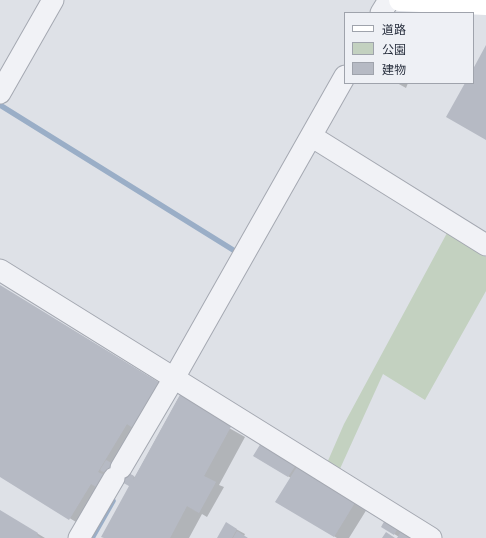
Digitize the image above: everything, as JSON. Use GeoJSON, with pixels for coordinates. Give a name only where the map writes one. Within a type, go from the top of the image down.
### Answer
{"type":"FeatureCollection","features":[{"type":"Feature","properties":{"kind":"street"},"geometry":{"type":"LineString","coordinates":[[0,93],[53,0]]}},
{"type":"Feature","properties":{"kind":"street"},"geometry":{"type":"LineString","coordinates":[[382,12],[389,0]]}},
{"type":"Feature","properties":{"kind":"street"},"geometry":{"type":"LineString","coordinates":[[400,0],[486,4]]}},
{"type":"Feature","properties":{"kind":"street"},"geometry":{"type":"LineString","coordinates":[[79,538],[174,378],[344,78]]}},
{"type":"Feature","properties":{"kind":"street"},"geometry":{"type":"LineString","coordinates":[[311,136],[486,245]]}},
{"type":"Feature","properties":{"kind":"street"},"geometry":{"type":"LineString","coordinates":[[0,270],[431,538]]}},
{"type":"Feature","properties":{"kind":"green space"},"geometry":{"type":"Polygon","coordinates":[[[447,233],[486,257],[486,291],[425,400],[383,374],[339,471],[327,463],[344,424],[447,233]]]}},
{"type":"Feature","properties":{"kind":"building"},"geometry":{"type":"Polygon","coordinates":[[[486,45],[486,140],[446,117],[464,84],[474,84],[474,67],[486,45]]]}},
{"type":"Feature","properties":{"kind":"building"},"geometry":{"type":"Polygon","coordinates":[[[0,285],[163,385],[136,430],[127,424],[98,472],[108,477],[100,489],[91,484],[69,520],[0,477],[0,285]]]}},
{"type":"Feature","properties":{"kind":"building"},"geometry":{"type":"Polygon","coordinates":[[[182,391],[233,423],[204,476],[216,482],[199,513],[187,506],[170,538],[101,537],[129,486],[100,470],[106,460],[134,476],[133,480],[182,391]]]}},
{"type":"Feature","properties":{"kind":"building"},"geometry":{"type":"Polygon","coordinates":[[[261,443],[296,465],[288,477],[253,456],[261,443]]]}},
{"type":"Feature","properties":{"kind":"building"},"geometry":{"type":"Polygon","coordinates":[[[298,465],[356,501],[334,537],[275,502],[298,465]]]}},
{"type":"Feature","properties":{"kind":"building"},"geometry":{"type":"Polygon","coordinates":[[[0,510],[38,533],[37,535],[41,538],[0,538],[0,510]]]}},
{"type":"Feature","properties":{"kind":"building"},"geometry":{"type":"Polygon","coordinates":[[[385,520],[398,528],[394,535],[381,527],[385,520]]]}},
{"type":"Feature","properties":{"kind":"building"},"geometry":{"type":"Polygon","coordinates":[[[226,522],[237,529],[232,538],[217,538],[226,522]]]}},
{"type":"Feature","properties":{"kind":"building"},"geometry":{"type":"Polygon","coordinates":[[[402,530],[416,538],[397,538],[402,530]]]}},
{"type":"Feature","properties":{"kind":"building"},"geometry":{"type":"Polygon","coordinates":[[[237,531],[248,538],[233,538],[237,531]]]}},
{"type":"Feature","properties":{"kind":"building"},"geometry":{"type":"Polygon","coordinates":[[[386,532],[395,538],[382,538],[386,532]]]}},
{"type":"Feature","properties":{"kind":"waterway"},"geometry":{"type":"LineString","coordinates":[[0,105],[238,253]]}},
{"type":"Feature","properties":{"kind":"waterway"},"geometry":{"type":"LineString","coordinates":[[92,538],[113,501]]}}]}
